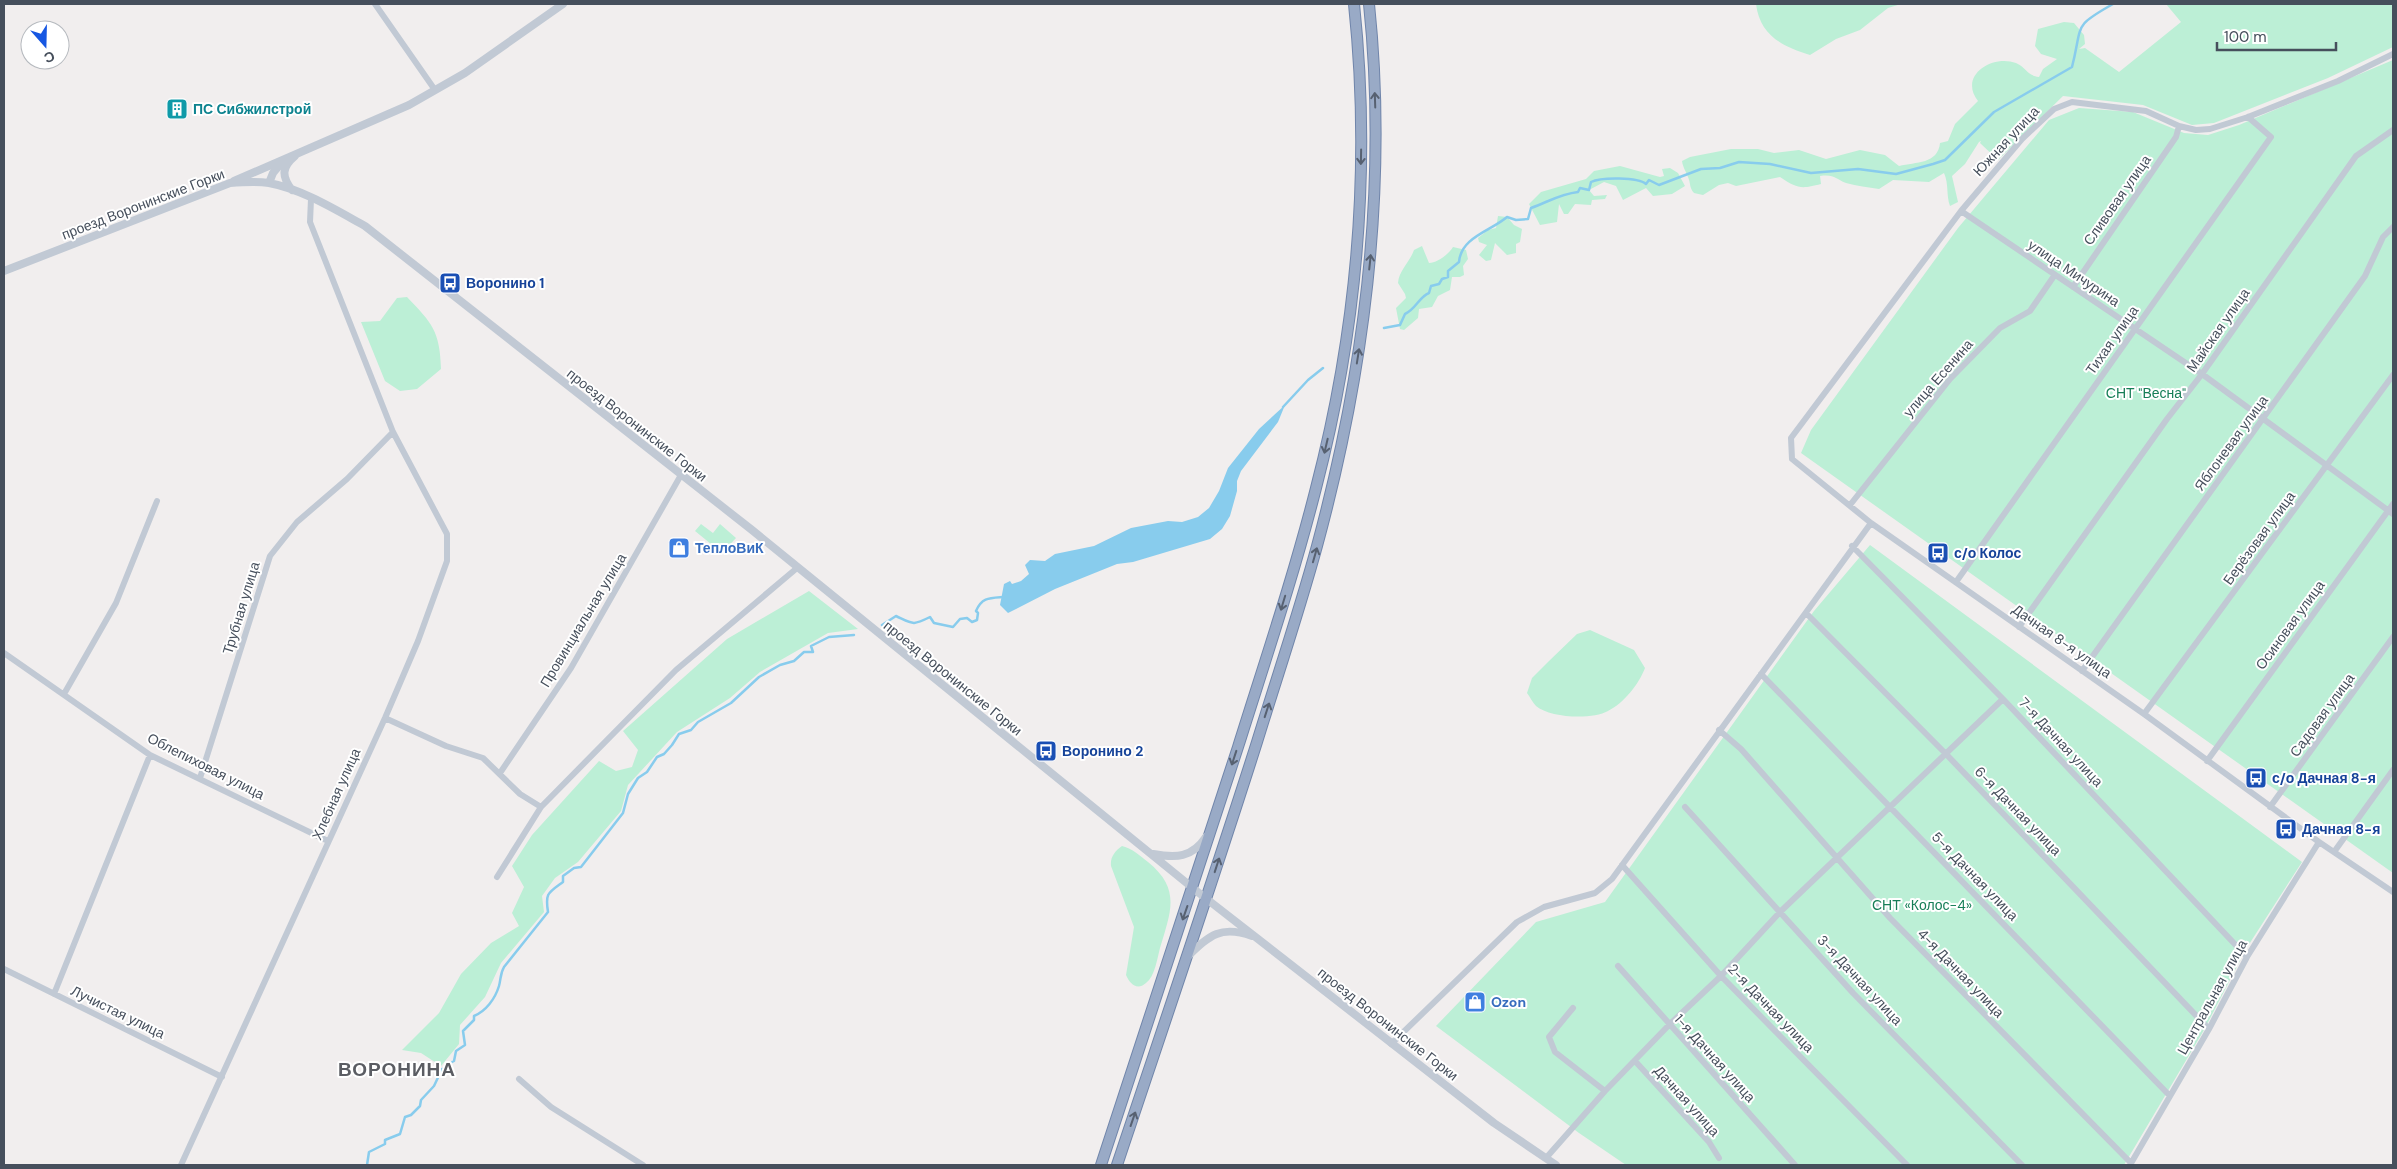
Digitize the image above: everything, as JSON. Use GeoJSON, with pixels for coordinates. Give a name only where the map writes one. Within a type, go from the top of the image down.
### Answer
{"type":"FeatureCollection","features":[{"type":"Feature","properties":{"kind":"highway"},"geometry":{"type":"LineString","coordinates":[[1101,1165],[1193,888],[1302,541],[1317,485],[1343,359],[1356,259],[1361,176],[1361,97],[1354,4]]}},
{"type":"Feature","properties":{"kind":"highway"},"geometry":{"type":"LineString","coordinates":[[1117,1165],[1207,899],[1301,603],[1324,517],[1350,402],[1365,310],[1374,213],[1375,104],[1369,4]]}},
{"type":"Feature","properties":{"kind":"street"},"geometry":{"type":"LineString","coordinates":[[375,4],[435,90]]}},
{"type":"Feature","properties":{"kind":"street"},"geometry":{"type":"LineString","coordinates":[[230,183],[303,150],[370,123],[435,90],[465,73],[563,4]]}},
{"type":"Feature","properties":{"kind":"street","name":"Южная улица"},"geometry":{"type":"LineString","coordinates":[[1792,459],[1791,438],[1961,210],[2022,139],[2054,109],[2072,102],[2146,110],[2179,126],[2196,130],[2210,129],[2248,117],[2338,80],[2393,54]]}},
{"type":"Feature","properties":{"kind":"street","name":"Тихая улица"},"geometry":{"type":"LineString","coordinates":[[1956,582],[2271,137],[2248,117]]}},
{"type":"Feature","properties":{"kind":"street","name":"Сливовая улица"},"geometry":{"type":"LineString","coordinates":[[2073,287],[2176,137],[2179,126]]}},
{"type":"Feature","properties":{"kind":"street","name":"Майская улица"},"geometry":{"type":"LineString","coordinates":[[2019,627],[2167,419],[2202,374],[2356,156],[2393,130]]}},
{"type":"Feature","properties":{"kind":"street"},"geometry":{"type":"LineString","coordinates":[[269,183],[276,168],[283,161],[303,150]]}},
{"type":"Feature","properties":{"kind":"street"},"geometry":{"type":"LineString","coordinates":[[292,190],[284,177],[285,166],[303,150]]}},
{"type":"Feature","properties":{"kind":"street","name":"проезд Воронинские Горки"},"geometry":{"type":"LineString","coordinates":[[4,271],[230,183],[269,183],[292,190],[365,226],[797,568],[1193,888],[1494,1123],[1556,1165]]}},
{"type":"Feature","properties":{"kind":"street","name":"Хлебная улица"},"geometry":{"type":"LineString","coordinates":[[181,1165],[384,718],[445,572],[449,543],[438,514],[393,432],[310,222],[311,199]]}},
{"type":"Feature","properties":{"kind":"street","name":"улица Мичурина"},"geometry":{"type":"LineString","coordinates":[[1961,210],[2054,276],[2136,328],[2202,374],[2391,512]]}},
{"type":"Feature","properties":{"kind":"street","name":"Яблоневая улица"},"geometry":{"type":"LineString","coordinates":[[2082,671],[2366,276],[2383,237],[2393,227]]}},
{"type":"Feature","properties":{"kind":"street","name":"улица Есенина"},"geometry":{"type":"LineString","coordinates":[[1850,505],[1950,379],[2000,328],[2030,310],[2054,276]]}},
{"type":"Feature","properties":{"kind":"street","name":"Берёзовая улица"},"geometry":{"type":"LineString","coordinates":[[2144,714],[2393,375]]}},
{"type":"Feature","properties":{"kind":"street","name":"Трубная улица"},"geometry":{"type":"LineString","coordinates":[[200,778],[270,556],[297,522],[347,479],[393,432]]}},
{"type":"Feature","properties":{"kind":"street","name":"Дачная 8-я улица"},"geometry":{"type":"LineString","coordinates":[[1792,459],[1871,523],[2144,714],[2318,842],[2393,892]]}},
{"type":"Feature","properties":{"kind":"street","name":"Провинциальная улица"},"geometry":{"type":"LineString","coordinates":[[500,773],[571,668],[681,476]]}},
{"type":"Feature","properties":{"kind":"street"},"geometry":{"type":"LineString","coordinates":[[64,694],[116,603],[157,501]]}},
{"type":"Feature","properties":{"kind":"street","name":"Осиновая улица"},"geometry":{"type":"LineString","coordinates":[[2207,760],[2391,512],[2393,504]]}},
{"type":"Feature","properties":{"kind":"street"},"geometry":{"type":"LineString","coordinates":[[1391,1044],[1517,922],[1544,907],[1595,893],[1612,879],[1718,730],[1806,613],[1852,546],[1871,523]]}},
{"type":"Feature","properties":{"kind":"street","name":"7-я Дачная улица"},"geometry":{"type":"LineString","coordinates":[[1852,546],[2003,699],[2247,957]]}},
{"type":"Feature","properties":{"kind":"street"},"geometry":{"type":"LineString","coordinates":[[497,877],[541,807],[676,670],[797,568]]}},
{"type":"Feature","properties":{"kind":"street","name":"6-я Дачная улица"},"geometry":{"type":"LineString","coordinates":[[1806,613],[1946,754],[2209,1029]]}},
{"type":"Feature","properties":{"kind":"street","name":"Садовая улица"},"geometry":{"type":"LineString","coordinates":[[2270,807],[2393,637]]}},
{"type":"Feature","properties":{"kind":"street","name":"Облепиховая улица"},"geometry":{"type":"LineString","coordinates":[[4,653],[150,755],[328,841]]}},
{"type":"Feature","properties":{"kind":"street","name":"5-я Дачная улица"},"geometry":{"type":"LineString","coordinates":[[1761,674],[2170,1096]]}},
{"type":"Feature","properties":{"kind":"street"},"geometry":{"type":"LineString","coordinates":[[1546,1158],[1605,1091],[1669,1025],[1721,976],[1780,912],[2003,699]]}},
{"type":"Feature","properties":{"kind":"street"},"geometry":{"type":"LineString","coordinates":[[384,718],[446,746],[483,758],[520,794],[541,807]]}},
{"type":"Feature","properties":{"kind":"street","name":"4-я Дачная улица"},"geometry":{"type":"LineString","coordinates":[[1718,730],[1741,749],[1921,951],[2130,1164]]}},
{"type":"Feature","properties":{"kind":"street"},"geometry":{"type":"LineString","coordinates":[[54,994],[150,755]]}},
{"type":"Feature","properties":{"kind":"street"},"geometry":{"type":"LineString","coordinates":[[2334,852],[2393,770]]}},
{"type":"Feature","properties":{"kind":"street","name":"3-я Дачная улица"},"geometry":{"type":"LineString","coordinates":[[1685,807],[1853,994],[2022,1165]]}},
{"type":"Feature","properties":{"kind":"street"},"geometry":{"type":"LineString","coordinates":[[1150,853],[1174,858],[1188,855],[1201,844],[1212,827]]}},
{"type":"Feature","properties":{"kind":"street","name":"Центральная улица"},"geometry":{"type":"LineString","coordinates":[[2130,1164],[2209,1029],[2247,957],[2318,842]]}},
{"type":"Feature","properties":{"kind":"street","name":"2-я Дачная улица"},"geometry":{"type":"LineString","coordinates":[[1622,865],[1721,976],[1907,1165]]}},
{"type":"Feature","properties":{"kind":"street"},"geometry":{"type":"LineString","coordinates":[[1187,958],[1209,937],[1228,930],[1238,931],[1262,940]]}},
{"type":"Feature","properties":{"kind":"street","name":"1-я Дачная улица"},"geometry":{"type":"LineString","coordinates":[[1618,966],[1795,1165]]}},
{"type":"Feature","properties":{"kind":"street","name":"Лучистая улица"},"geometry":{"type":"LineString","coordinates":[[4,969],[222,1076]]}},
{"type":"Feature","properties":{"kind":"street"},"geometry":{"type":"LineString","coordinates":[[1574,1008],[1549,1037],[1556,1052],[1605,1091]]}},
{"type":"Feature","properties":{"kind":"street","name":"Дачная улица"},"geometry":{"type":"LineString","coordinates":[[1635,1061],[1709,1142],[1719,1158]]}},
{"type":"Feature","properties":{"kind":"street"},"geometry":{"type":"LineString","coordinates":[[519,1079],[551,1107],[643,1165]]}},
{"type":"Feature","properties":{"kind":"green space"},"geometry":{"type":"Polygon","coordinates":[[[1756,4],[1901,4],[1888,8],[1860,30],[1836,39],[1810,55],[1790,48],[1774,38],[1762,24],[1756,4]]]}},
{"type":"Feature","properties":{"kind":"green space"},"geometry":{"type":"Polygon","coordinates":[[[2166,4],[2393,4],[2393,47],[2328,78],[2214,123],[2192,125],[2143,105],[2063,96],[1998,160],[1980,143],[1981,141],[1979,142],[1965,164],[1952,176],[1958,202],[1950,206],[1944,173],[1929,182],[1893,180],[1879,189],[1850,184],[1832,176],[1820,176],[1821,184],[1809,187],[1796,186],[1780,177],[1736,186],[1728,183],[1719,185],[1703,195],[1694,193],[1691,189],[1682,161],[1690,157],[1731,149],[1758,149],[1774,153],[1799,150],[1826,159],[1860,150],[1885,155],[1899,166],[1925,161],[1935,155],[1940,143],[1948,141],[1955,124],[1978,101],[1973,92],[1972,83],[1975,75],[1981,69],[1998,61],[2007,61],[2016,63],[2031,75],[2039,77],[2043,69],[2057,59],[2041,54],[2035,46],[2038,29],[2064,22],[2074,23],[2084,35],[2085,44],[2079,49],[2085,48],[2119,72],[2181,22],[2166,4]]]}},
{"type":"Feature","properties":{"kind":"green space","name":"СНТ \"Весна\""},"geometry":{"type":"Polygon","coordinates":[[[2393,60],[2393,873],[1801,453],[1811,430],[1958,228],[2049,120],[2079,108],[2133,112],[2184,133],[2208,135],[2239,125],[2393,60]]]}},
{"type":"Feature","properties":{"kind":"green space"},"geometry":{"type":"Polygon","coordinates":[[[1620,166],[1660,177],[1664,176],[1662,169],[1670,168],[1678,173],[1685,186],[1672,194],[1653,196],[1646,188],[1623,200],[1616,186],[1604,182],[1589,190],[1594,196],[1607,195],[1605,199],[1592,200],[1591,205],[1575,204],[1568,214],[1564,214],[1559,204],[1557,222],[1540,225],[1529,204],[1541,192],[1586,179],[1594,171],[1620,166]]]}},
{"type":"Feature","properties":{"kind":"green space"},"geometry":{"type":"Polygon","coordinates":[[[1498,216],[1507,217],[1514,225],[1522,229],[1520,242],[1516,244],[1516,253],[1507,255],[1495,243],[1491,260],[1486,261],[1479,255],[1487,245],[1479,242],[1478,238],[1488,230],[1496,228],[1498,216]]]}},
{"type":"Feature","properties":{"kind":"green space"},"geometry":{"type":"Polygon","coordinates":[[[1422,246],[1429,263],[1442,258],[1453,247],[1466,250],[1468,259],[1463,266],[1464,275],[1452,277],[1450,290],[1438,296],[1432,307],[1419,309],[1418,318],[1404,330],[1400,329],[1396,308],[1406,298],[1398,283],[1399,278],[1414,250],[1422,246]]]}},
{"type":"Feature","properties":{"kind":"green space"},"geometry":{"type":"Polygon","coordinates":[[[407,297],[433,328],[439,345],[441,369],[417,389],[400,391],[385,381],[361,322],[380,321],[397,298],[407,297]]]}},
{"type":"Feature","properties":{"kind":"green space"},"geometry":{"type":"Polygon","coordinates":[[[701,524],[713,533],[720,524],[736,538],[722,553],[695,531],[701,524]]]}},
{"type":"Feature","properties":{"kind":"green space","name":"СНТ «Колос-4»"},"geometry":{"type":"Polygon","coordinates":[[[1870,545],[2302,862],[2246,949],[2204,1030],[2124,1165],[1626,1165],[1579,1133],[1436,1026],[1536,922],[1605,902],[1814,611],[1870,545]]]}},
{"type":"Feature","properties":{"kind":"green space"},"geometry":{"type":"Polygon","coordinates":[[[809,591],[858,629],[828,633],[760,672],[730,698],[677,732],[628,785],[621,811],[578,862],[555,878],[542,896],[544,912],[501,963],[485,997],[460,1025],[459,1044],[441,1066],[421,1053],[402,1050],[439,1013],[461,974],[491,943],[519,926],[512,913],[524,887],[512,866],[532,835],[599,761],[616,771],[632,767],[638,750],[623,731],[727,639],[809,591]]]}},
{"type":"Feature","properties":{"kind":"green space"},"geometry":{"type":"Polygon","coordinates":[[[1590,630],[1634,650],[1645,668],[1635,687],[1614,708],[1601,714],[1582,717],[1561,715],[1542,710],[1536,706],[1527,693],[1532,678],[1577,634],[1590,630]]]}},
{"type":"Feature","properties":{"kind":"green space"},"geometry":{"type":"Polygon","coordinates":[[[1122,846],[1136,852],[1148,862],[1158,872],[1169,891],[1170,912],[1154,972],[1149,980],[1140,986],[1132,984],[1126,975],[1134,927],[1111,866],[1114,854],[1122,846]]]}},
{"type":"Feature","properties":{"kind":"water"},"geometry":{"type":"Polygon","coordinates":[[[1285,405],[1278,422],[1241,471],[1237,481],[1237,491],[1230,516],[1222,529],[1210,539],[1133,562],[1117,564],[1055,589],[1008,613],[1000,605],[1004,584],[1010,581],[1012,584],[1021,581],[1029,574],[1025,565],[1030,560],[1045,561],[1055,554],[1094,546],[1131,528],[1168,521],[1182,522],[1198,517],[1209,508],[1219,491],[1228,468],[1259,429],[1285,405]]]}},
{"type":"Feature","properties":{"kind":"waterway"},"geometry":{"type":"LineString","coordinates":[[1384,328],[1400,325],[1405,314],[1429,293],[1431,286],[1439,284],[1442,279],[1448,277],[1448,271],[1459,262],[1465,246],[1478,235],[1507,217],[1516,220],[1528,219],[1531,208],[1560,196],[1578,192],[1580,188],[1589,190],[1591,182],[1596,180],[1628,179],[1646,184],[1649,180],[1659,185],[1701,169],[1720,168],[1739,162],[1770,164],[1811,173],[1858,169],[1896,174],[1945,160],[1994,112],[2072,67],[2081,28],[2091,18],[2113,4]]}},
{"type":"Feature","properties":{"kind":"waterway"},"geometry":{"type":"LineString","coordinates":[[1283,407],[1308,380],[1323,368]]}},
{"type":"Feature","properties":{"kind":"waterway"},"geometry":{"type":"LineString","coordinates":[[882,625],[896,616],[913,623],[930,617],[934,623],[953,627],[960,619],[967,618],[972,622],[977,620],[978,613],[976,611],[978,606],[984,601],[991,598],[1004,597]]}},
{"type":"Feature","properties":{"kind":"waterway"},"geometry":{"type":"LineString","coordinates":[[367,1165],[369,1152],[385,1144],[385,1140],[400,1134],[405,1117],[411,1115],[420,1106],[421,1100],[434,1086],[442,1069],[447,1069],[450,1063],[454,1061],[456,1051],[465,1045],[463,1031],[474,1020],[474,1016],[486,1008],[492,1000],[499,986],[504,967],[548,912],[547,897],[549,894],[563,882],[563,876],[574,868],[581,867],[623,813],[628,794],[638,778],[647,772],[657,757],[664,754],[679,734],[691,730],[698,722],[731,703],[759,677],[780,665],[794,661],[804,652],[813,652],[811,646],[829,637],[854,635]]}},
{"type":"Feature","properties":{"kind":"place","name":"ПС Сибжилстрой"},"geometry":{"type":"Point","coordinates":[177,109]}},
{"type":"Feature","properties":{"kind":"place","name":"Воронино 1"},"geometry":{"type":"Point","coordinates":[450,283]}},
{"type":"Feature","properties":{"kind":"place","name":"ТеплоВиК"},"geometry":{"type":"Point","coordinates":[679,548]}},
{"type":"Feature","properties":{"kind":"place","name":"с/о Колос"},"geometry":{"type":"Point","coordinates":[1938,553]}},
{"type":"Feature","properties":{"kind":"place","name":"Воронино 2"},"geometry":{"type":"Point","coordinates":[1046,751]}},
{"type":"Feature","properties":{"kind":"place","name":"с/о Дачная 8-я"},"geometry":{"type":"Point","coordinates":[2256,778]}},
{"type":"Feature","properties":{"kind":"place","name":"Дачная 8-я"},"geometry":{"type":"Point","coordinates":[2286,829]}},
{"type":"Feature","properties":{"kind":"place","name":"Ozon"},"geometry":{"type":"Point","coordinates":[1475,1002]}},
{"type":"Feature","properties":{"kind":"district","name":"ВОРОНИНА"},"geometry":{"type":"Point","coordinates":[397,1069]}}]}
